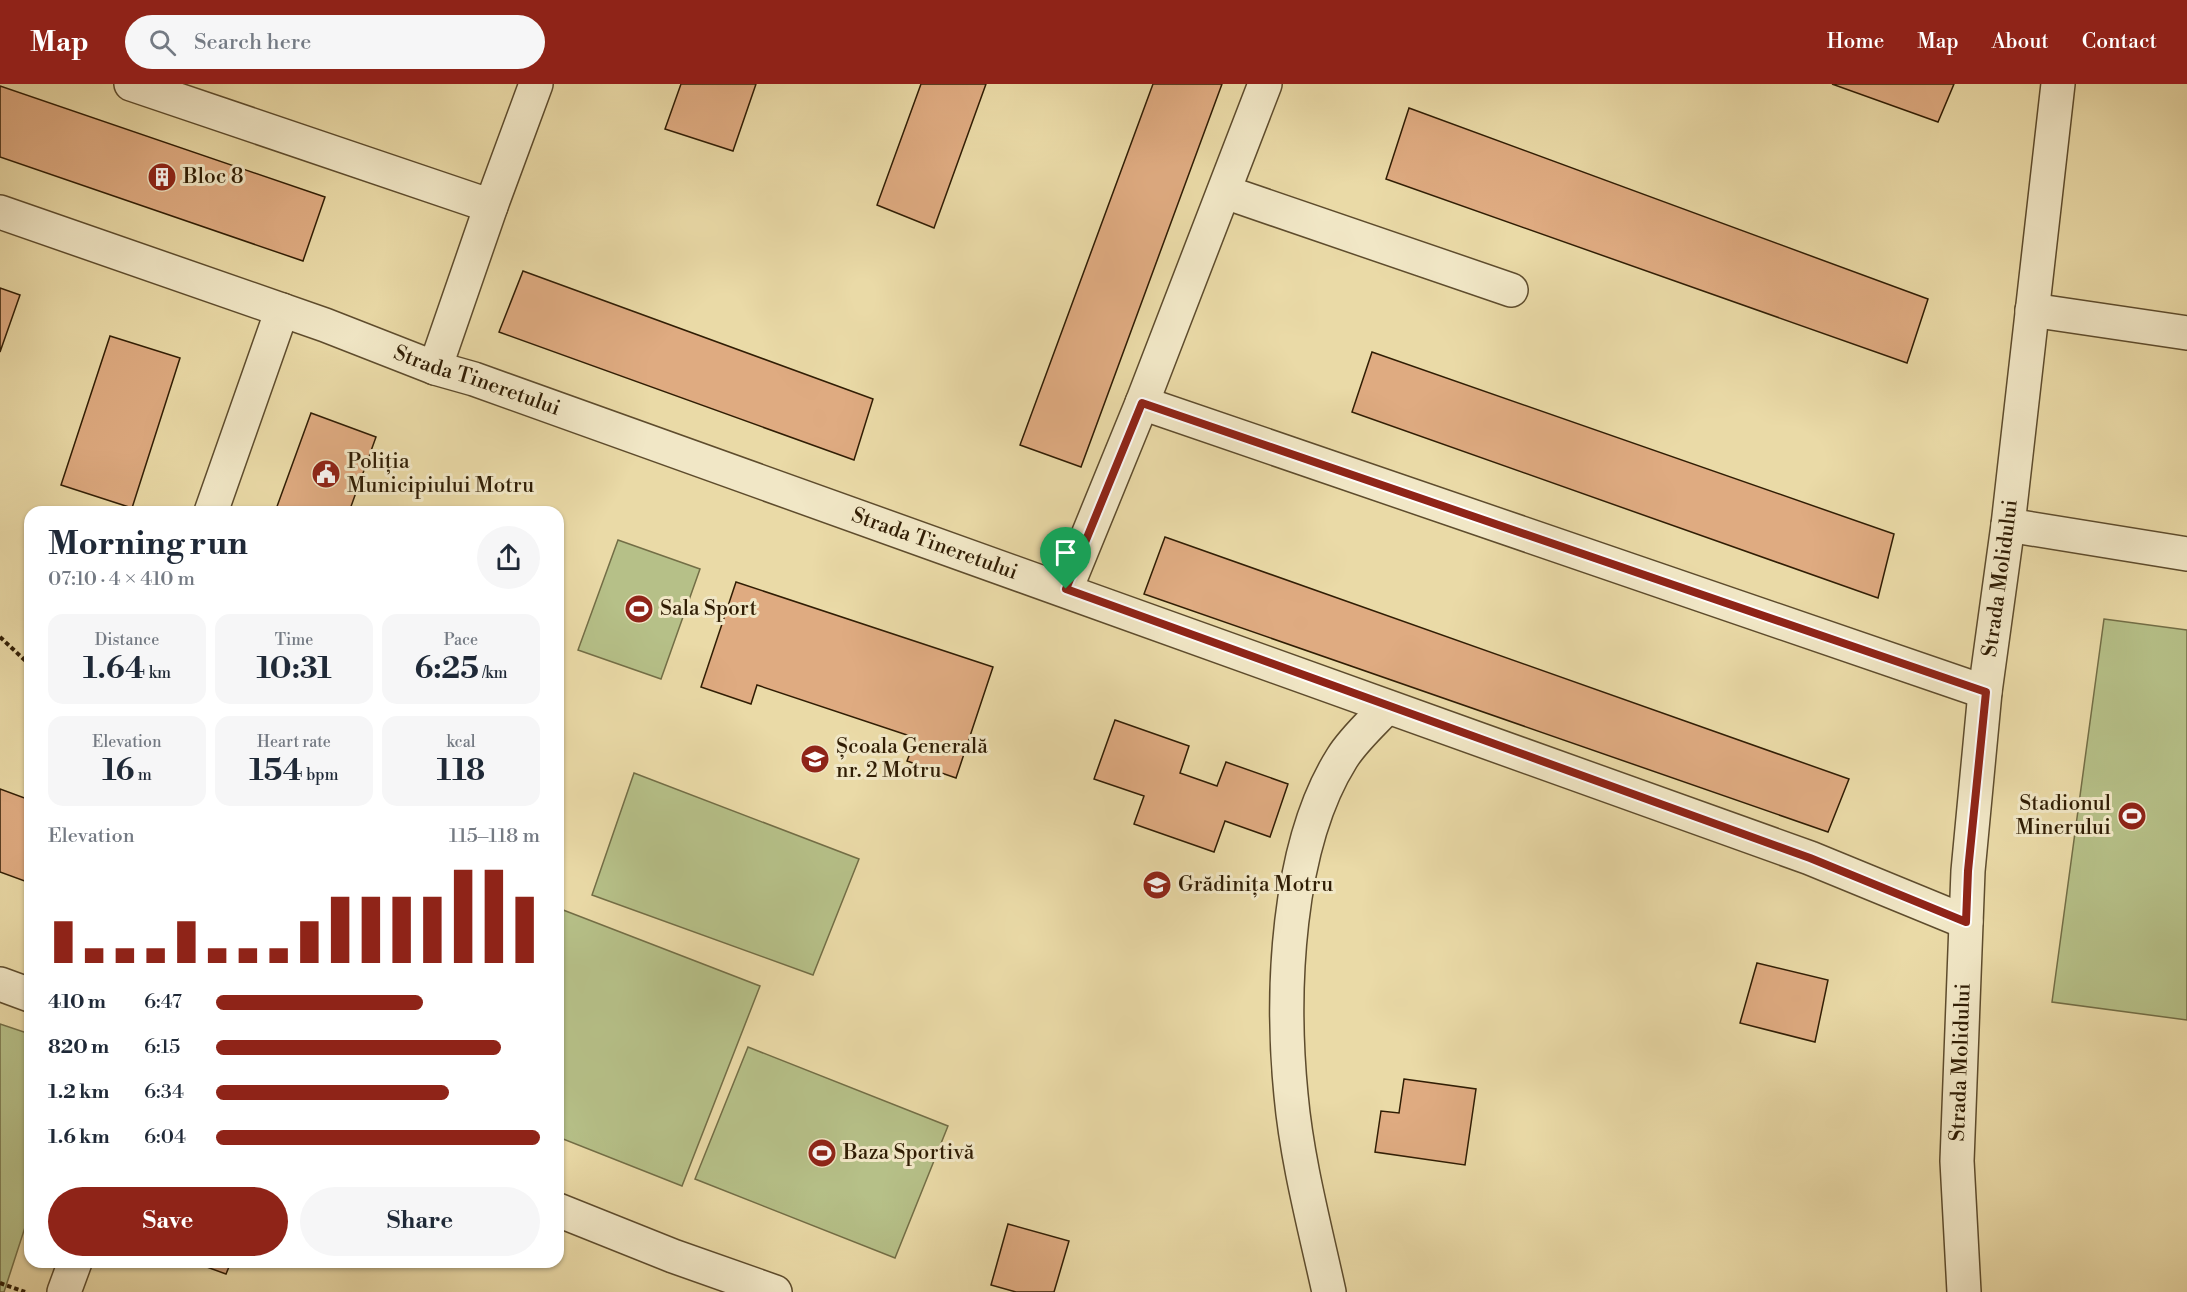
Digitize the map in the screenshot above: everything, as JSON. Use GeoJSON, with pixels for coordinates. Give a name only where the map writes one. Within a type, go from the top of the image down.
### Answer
{"type":"FeatureCollection","features":[{"type":"Feature","properties":{"kind":"street"},"geometry":{"type":"LineString","coordinates":[[131,84],[491,206]]}},
{"type":"Feature","properties":{"kind":"street"},"geometry":{"type":"LineString","coordinates":[[435,368],[536,84]]}},
{"type":"Feature","properties":{"kind":"street"},"geometry":{"type":"LineString","coordinates":[[1066,589],[1142,403],[1265,84]]}},
{"type":"Feature","properties":{"kind":"street","name":"Strada Molidului"},"geometry":{"type":"LineString","coordinates":[[1964,1292],[1957,1161],[1968,871],[1986,692],[2008,525],[2058,84]]}},
{"type":"Feature","properties":{"kind":"street"},"geometry":{"type":"LineString","coordinates":[[1224,192],[1511,290]]}},
{"type":"Feature","properties":{"kind":"street","name":"Strada Tineretului"},"geometry":{"type":"LineString","coordinates":[[0,212],[282,310],[435,368],[474,379],[1066,589],[1387,707],[1810,858],[1966,922]]}},
{"type":"Feature","properties":{"kind":"street"},"geometry":{"type":"LineString","coordinates":[[213,506],[282,310]]}},
{"type":"Feature","properties":{"kind":"street"},"geometry":{"type":"LineString","coordinates":[[2032,310],[2187,333]]}},
{"type":"Feature","properties":{"kind":"street"},"geometry":{"type":"LineString","coordinates":[[1142,403],[1986,692]]}},
{"type":"Feature","properties":{"kind":"street"},"geometry":{"type":"LineString","coordinates":[[2008,525],[2187,554]]}},
{"type":"Feature","properties":{"kind":"street"},"geometry":{"type":"LineString","coordinates":[[1329,1292],[1291,1097],[1287,1027],[1294,907],[1304,845],[1324,792],[1342,757],[1387,707]]}},
{"type":"Feature","properties":{"kind":"street"},"geometry":{"type":"LineString","coordinates":[[0,984],[24,992]]}},
{"type":"Feature","properties":{"kind":"street"},"geometry":{"type":"LineString","coordinates":[[564,1212],[673,1256],[775,1292]]}},
{"type":"Feature","properties":{"kind":"street"},"geometry":{"type":"LineString","coordinates":[[64,1292],[73,1268]]}},
{"type":"Feature","properties":{"kind":"path"},"geometry":{"type":"LineString","coordinates":[[0,637],[24,659]]}},
{"type":"Feature","properties":{"kind":"path"},"geometry":{"type":"LineString","coordinates":[[0,1283],[25,1292]]}},
{"type":"Feature","properties":{"kind":"green space","name":"Sala Sport"},"geometry":{"type":"Polygon","coordinates":[[[618,540],[700,569],[661,679],[578,650],[618,540]]]}},
{"type":"Feature","properties":{"kind":"green space","name":"Stadionul Minerului"},"geometry":{"type":"Polygon","coordinates":[[[2104,619],[2187,630],[2187,1020],[2052,1002],[2104,619]]]}},
{"type":"Feature","properties":{"kind":"green space"},"geometry":{"type":"Polygon","coordinates":[[[634,773],[859,859],[813,975],[592,895],[634,773]]]}},
{"type":"Feature","properties":{"kind":"green space"},"geometry":{"type":"Polygon","coordinates":[[[564,910],[760,986],[682,1186],[564,1139],[564,910]]]}},
{"type":"Feature","properties":{"kind":"green space"},"geometry":{"type":"Polygon","coordinates":[[[0,1024],[24,1032],[24,1230],[4,1292],[0,1292],[0,1024]]]}},
{"type":"Feature","properties":{"kind":"green space","name":"Baza Sportivă"},"geometry":{"type":"Polygon","coordinates":[[[748,1047],[948,1126],[895,1258],[695,1179],[748,1047]]]}},
{"type":"Feature","properties":{"kind":"building"},"geometry":{"type":"Polygon","coordinates":[[[681,84],[756,84],[733,151],[665,129],[681,84]]]}},
{"type":"Feature","properties":{"kind":"building"},"geometry":{"type":"Polygon","coordinates":[[[921,84],[986,84],[934,228],[877,205],[921,84]]]}},
{"type":"Feature","properties":{"kind":"building"},"geometry":{"type":"Polygon","coordinates":[[[1153,84],[1222,84],[1081,467],[1020,445],[1153,84]]]}},
{"type":"Feature","properties":{"kind":"building"},"geometry":{"type":"Polygon","coordinates":[[[1832,84],[1954,84],[1938,122],[1832,84]]]}},
{"type":"Feature","properties":{"kind":"building","name":"Bloc 8"},"geometry":{"type":"Polygon","coordinates":[[[0,86],[325,197],[303,261],[0,157],[0,86]]]}},
{"type":"Feature","properties":{"kind":"building"},"geometry":{"type":"Polygon","coordinates":[[[1409,108],[1928,299],[1907,363],[1386,179],[1409,108]]]}},
{"type":"Feature","properties":{"kind":"building"},"geometry":{"type":"Polygon","coordinates":[[[523,271],[873,399],[854,460],[499,332],[523,271]]]}},
{"type":"Feature","properties":{"kind":"building"},"geometry":{"type":"Polygon","coordinates":[[[0,288],[20,295],[0,352],[0,288]]]}},
{"type":"Feature","properties":{"kind":"building"},"geometry":{"type":"Polygon","coordinates":[[[110,336],[180,358],[133,506],[126,506],[61,485],[110,336]]]}},
{"type":"Feature","properties":{"kind":"building"},"geometry":{"type":"Polygon","coordinates":[[[1372,352],[1894,534],[1878,598],[1352,412],[1372,352]]]}},
{"type":"Feature","properties":{"kind":"building","name":"Poliția Municipiului Motru"},"geometry":{"type":"Polygon","coordinates":[[[311,413],[376,437],[351,506],[277,506],[311,413]]]}},
{"type":"Feature","properties":{"kind":"building"},"geometry":{"type":"Polygon","coordinates":[[[1165,537],[1849,779],[1828,832],[1144,594],[1165,537]]]}},
{"type":"Feature","properties":{"kind":"building"},"geometry":{"type":"Polygon","coordinates":[[[736,582],[993,667],[956,778],[907,761],[916,738],[757,685],[751,704],[701,687],[736,582]]]}},
{"type":"Feature","properties":{"kind":"building"},"geometry":{"type":"Polygon","coordinates":[[[1115,720],[1189,746],[1180,773],[1217,786],[1226,762],[1288,784],[1270,837],[1225,821],[1214,852],[1134,824],[1144,796],[1094,779],[1115,720]]]}},
{"type":"Feature","properties":{"kind":"building"},"geometry":{"type":"Polygon","coordinates":[[[0,789],[24,798],[24,881],[0,872],[0,789]]]}},
{"type":"Feature","properties":{"kind":"building"},"geometry":{"type":"Polygon","coordinates":[[[1757,963],[1828,980],[1815,1042],[1740,1023],[1757,963]]]}},
{"type":"Feature","properties":{"kind":"building"},"geometry":{"type":"Polygon","coordinates":[[[1404,1079],[1476,1089],[1465,1165],[1375,1152],[1381,1111],[1399,1113],[1404,1079]]]}},
{"type":"Feature","properties":{"kind":"building"},"geometry":{"type":"Polygon","coordinates":[[[1008,1224],[1069,1241],[1054,1292],[1016,1292],[991,1285],[1008,1224]]]}},
{"type":"Feature","properties":{"kind":"building"},"geometry":{"type":"Polygon","coordinates":[[[210,1268],[228,1268],[226,1274],[210,1268]]]}},
{"type":"Feature","properties":{"kind":"place","name":"Bloc 8"},"geometry":{"type":"Point","coordinates":[162,177]}},
{"type":"Feature","properties":{"kind":"place","name":"Poliția Municipiului Motru"},"geometry":{"type":"Point","coordinates":[326,474]}},
{"type":"Feature","properties":{"kind":"place","name":"Sala Sport"},"geometry":{"type":"Point","coordinates":[639,609]}},
{"type":"Feature","properties":{"kind":"place","name":"Școala Generală nr. 2 Motru"},"geometry":{"type":"Point","coordinates":[815,759]}},
{"type":"Feature","properties":{"kind":"place","name":"Stadionul Minerului"},"geometry":{"type":"Point","coordinates":[2132,816]}},
{"type":"Feature","properties":{"kind":"place","name":"Grădinița Motru"},"geometry":{"type":"Point","coordinates":[1157,885]}},
{"type":"Feature","properties":{"kind":"place","name":"Baza Sportivă"},"geometry":{"type":"Point","coordinates":[822,1153]}},
{"type":"Feature","properties":{"kind":"route"},"geometry":{"type":"LineString","coordinates":[[1142,403],[1986,692],[1968,871],[1966,922],[1810,858],[1387,707],[1066,589],[1142,403]]}}]}
